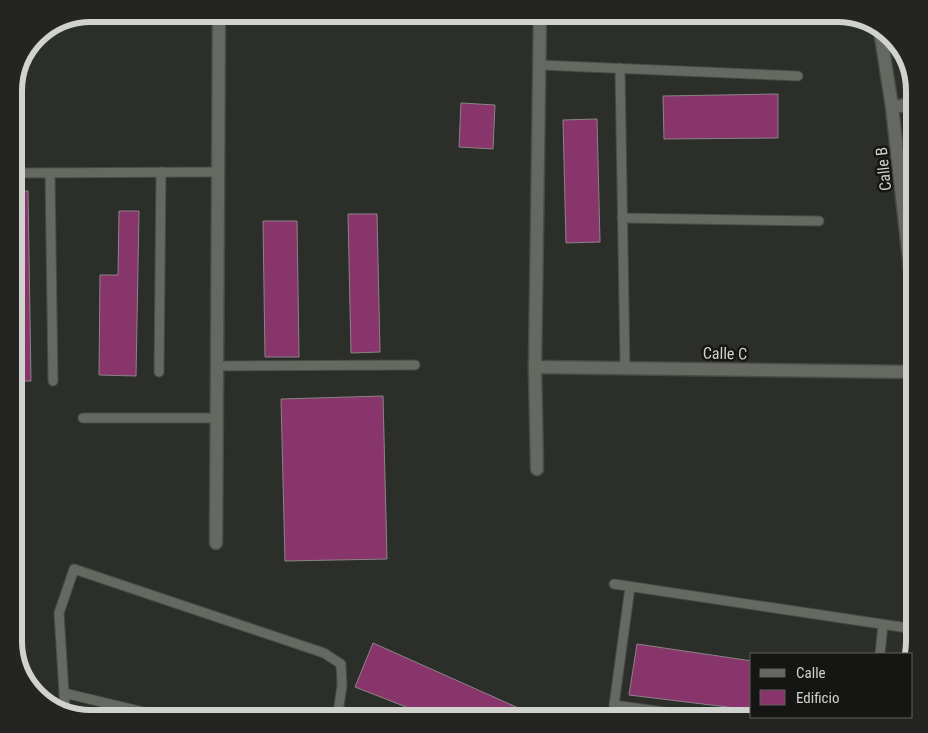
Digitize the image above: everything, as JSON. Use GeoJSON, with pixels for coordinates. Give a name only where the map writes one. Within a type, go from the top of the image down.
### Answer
{"type":"FeatureCollection","features":[{"type":"Feature","properties":{"kind":"street"},"geometry":{"type":"LineString","coordinates":[[216,543],[219,22]]}},
{"type":"Feature","properties":{"kind":"street"},"geometry":{"type":"LineString","coordinates":[[537,469],[535,367],[540,22]]}},
{"type":"Feature","properties":{"kind":"street","name":"Calle B"},"geometry":{"type":"LineString","coordinates":[[882,40],[892,107],[906,232]]}},
{"type":"Feature","properties":{"kind":"street"},"geometry":{"type":"LineString","coordinates":[[892,107],[906,105]]}},
{"type":"Feature","properties":{"kind":"street","name":"Calle C"},"geometry":{"type":"LineString","coordinates":[[535,367],[906,372]]}},
{"type":"Feature","properties":{"kind":"lane"},"geometry":{"type":"LineString","coordinates":[[539,65],[798,76]]}},
{"type":"Feature","properties":{"kind":"lane"},"geometry":{"type":"LineString","coordinates":[[620,68],[625,367]]}},
{"type":"Feature","properties":{"kind":"lane"},"geometry":{"type":"LineString","coordinates":[[160,372],[162,172]]}},
{"type":"Feature","properties":{"kind":"lane"},"geometry":{"type":"LineString","coordinates":[[23,173],[218,172]]}},
{"type":"Feature","properties":{"kind":"lane"},"geometry":{"type":"LineString","coordinates":[[50,173],[53,381]]}},
{"type":"Feature","properties":{"kind":"lane"},"geometry":{"type":"LineString","coordinates":[[622,218],[819,221]]}},
{"type":"Feature","properties":{"kind":"lane"},"geometry":{"type":"LineString","coordinates":[[217,366],[415,365]]}},
{"type":"Feature","properties":{"kind":"lane"},"geometry":{"type":"LineString","coordinates":[[83,418],[216,418]]}},
{"type":"Feature","properties":{"kind":"lane"},"geometry":{"type":"LineString","coordinates":[[65,705],[59,613],[74,569],[324,653],[341,664],[342,686],[338,710]]}},
{"type":"Feature","properties":{"kind":"lane"},"geometry":{"type":"LineString","coordinates":[[614,584],[906,628]]}},
{"type":"Feature","properties":{"kind":"lane"},"geometry":{"type":"LineString","coordinates":[[630,587],[614,705],[650,710]]}},
{"type":"Feature","properties":{"kind":"lane"},"geometry":{"type":"LineString","coordinates":[[880,653],[883,624]]}},
{"type":"Feature","properties":{"kind":"lane"},"geometry":{"type":"LineString","coordinates":[[64,692],[137,710]]}},
{"type":"Feature","properties":{"kind":"building"},"geometry":{"type":"Polygon","coordinates":[[[778,94],[778,138],[664,139],[663,96],[778,94]]]}},
{"type":"Feature","properties":{"kind":"building"},"geometry":{"type":"Polygon","coordinates":[[[461,103],[495,105],[493,149],[459,147],[461,103]]]}},
{"type":"Feature","properties":{"kind":"building"},"geometry":{"type":"Polygon","coordinates":[[[597,119],[600,242],[566,243],[563,120],[597,119]]]}},
{"type":"Feature","properties":{"kind":"building"},"geometry":{"type":"Polygon","coordinates":[[[23,191],[28,191],[31,381],[23,381],[23,191]]]}},
{"type":"Feature","properties":{"kind":"building"},"geometry":{"type":"Polygon","coordinates":[[[119,211],[139,211],[136,376],[99,375],[100,275],[118,275],[119,211]]]}},
{"type":"Feature","properties":{"kind":"building"},"geometry":{"type":"Polygon","coordinates":[[[348,214],[377,214],[380,352],[351,353],[348,214]]]}},
{"type":"Feature","properties":{"kind":"building"},"geometry":{"type":"Polygon","coordinates":[[[263,221],[297,221],[299,357],[265,357],[263,221]]]}},
{"type":"Feature","properties":{"kind":"building"},"geometry":{"type":"Polygon","coordinates":[[[383,396],[387,559],[285,561],[281,399],[383,396]]]}},
{"type":"Feature","properties":{"kind":"building"},"geometry":{"type":"Polygon","coordinates":[[[373,643],[523,710],[414,710],[355,687],[373,643]]]}},
{"type":"Feature","properties":{"kind":"building"},"geometry":{"type":"Polygon","coordinates":[[[637,644],[750,661],[750,710],[629,695],[637,644]]]}}]}
